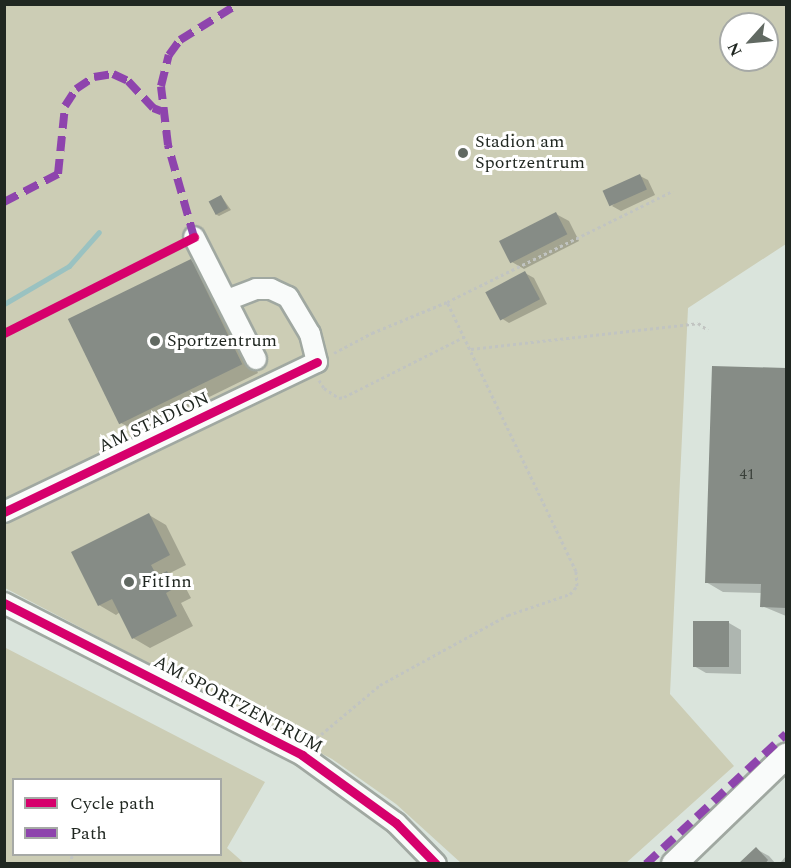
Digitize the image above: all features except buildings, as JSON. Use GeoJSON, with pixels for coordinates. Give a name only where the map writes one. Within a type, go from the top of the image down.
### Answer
{"type":"FeatureCollection","features":[{"type":"Feature","properties":{"kind":"main road"},"geometry":{"type":"LineString","coordinates":[[674,864],[785,760]]}},
{"type":"Feature","properties":{"kind":"street"},"geometry":{"type":"LineString","coordinates":[[194,237],[256,359]]}},
{"type":"Feature","properties":{"kind":"street"},"geometry":{"type":"LineString","coordinates":[[226,300],[255,289],[271,290],[288,297],[310,334],[317,362]]}},
{"type":"Feature","properties":{"kind":"street","name":"AM STADION"},"geometry":{"type":"LineString","coordinates":[[4,512],[317,362]]}},
{"type":"Feature","properties":{"kind":"street","name":"AM SPORTZENTRUM"},"geometry":{"type":"LineString","coordinates":[[4,603],[302,755],[350,786],[396,823],[436,864]]}},
{"type":"Feature","properties":{"kind":"path"},"geometry":{"type":"LineString","coordinates":[[465,336],[339,398],[324,388],[317,362],[372,333],[447,302],[673,190]]}},
{"type":"Feature","properties":{"kind":"path"},"geometry":{"type":"LineString","coordinates":[[302,755],[318,736],[380,685],[508,615],[570,594],[577,586],[576,571],[447,302]]}},
{"type":"Feature","properties":{"kind":"path"},"geometry":{"type":"LineString","coordinates":[[471,350],[698,323],[708,330]]}},
{"type":"Feature","properties":{"kind":"green space"},"geometry":{"type":"Polygon","coordinates":[[[4,5],[786,5],[786,244],[688,308],[670,694],[734,766],[626,863],[461,863],[396,804],[332,759],[5,588],[4,5]]]}},
{"type":"Feature","properties":{"kind":"green space"},"geometry":{"type":"Polygon","coordinates":[[[4,647],[265,782],[227,848],[244,863],[5,863],[4,647]]]}},
{"type":"Feature","properties":{"kind":"waterway"},"geometry":{"type":"LineString","coordinates":[[4,304],[69,266],[99,232]]}},
{"type":"Feature","properties":{"kind":"marked path"},"geometry":{"type":"LineString","coordinates":[[190,240],[194,237],[168,145],[161,86],[169,55],[180,40],[238,4]]}},
{"type":"Feature","properties":{"kind":"marked path"},"geometry":{"type":"LineString","coordinates":[[4,202],[58,174],[65,106],[76,89],[94,77],[113,74],[128,81],[153,108],[161,111]]}},
{"type":"Feature","properties":{"kind":"marked path"},"geometry":{"type":"LineString","coordinates":[[646,864],[786,734]]}},
{"type":"Feature","properties":{"kind":"cycle path"},"geometry":{"type":"LineString","coordinates":[[4,333],[194,237]]}},
{"type":"Feature","properties":{"kind":"cycle path"},"geometry":{"type":"LineString","coordinates":[[4,512],[317,362]]}},
{"type":"Feature","properties":{"kind":"cycle path"},"geometry":{"type":"LineString","coordinates":[[4,603],[302,755],[396,823],[436,864]]}},
{"type":"Feature","properties":{"kind":"place","name":"Stadion am Sportzentrum"},"geometry":{"type":"Point","coordinates":[463,153]}},
{"type":"Feature","properties":{"kind":"place","name":"Sportzentrum"},"geometry":{"type":"Point","coordinates":[155,341]}},
{"type":"Feature","properties":{"kind":"place","name":"FitInn"},"geometry":{"type":"Point","coordinates":[129,582]}}]}
